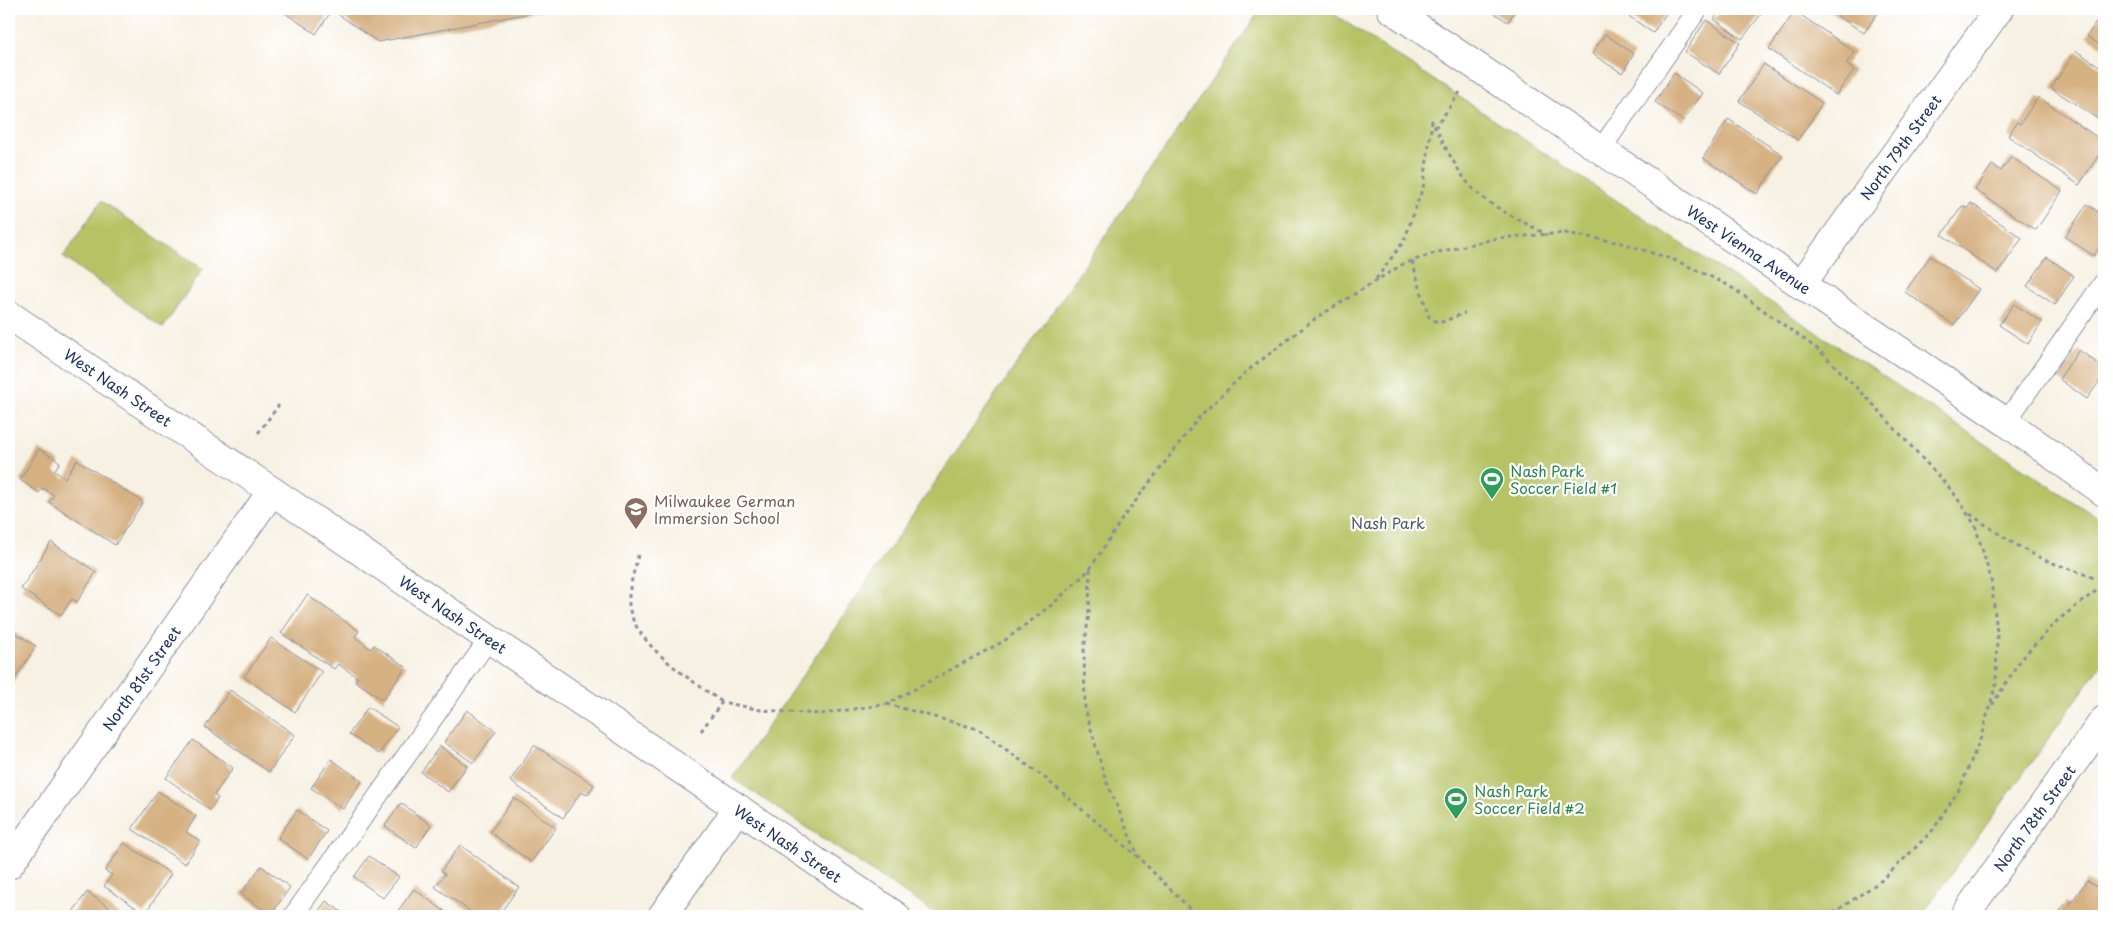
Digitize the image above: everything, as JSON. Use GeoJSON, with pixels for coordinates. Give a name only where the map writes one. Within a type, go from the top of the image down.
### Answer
{"type":"FeatureCollection","features":[{"type":"Feature","properties":{"kind":"street","name":"West Vienna Avenue"},"geometry":{"type":"LineString","coordinates":[[1392,9],[2006,422],[2104,492]]}},
{"type":"Feature","properties":{"kind":"street","name":"North 79th Street"},"geometry":{"type":"LineString","coordinates":[[1801,285],[1999,9]]}},
{"type":"Feature","properties":{"kind":"street","name":"West Nash Street"},"geometry":{"type":"LineString","coordinates":[[9,314],[896,916]]}},
{"type":"Feature","properties":{"kind":"street","name":"North 81st Street"},"geometry":{"type":"LineString","coordinates":[[9,865],[272,491]]}},
{"type":"Feature","properties":{"kind":"street","name":"North 78th Street"},"geometry":{"type":"LineString","coordinates":[[1964,916],[2104,720]]}},
{"type":"Feature","properties":{"kind":"street"},"geometry":{"type":"LineString","coordinates":[[662,916],[738,808]]}},
{"type":"Feature","properties":{"kind":"lane"},"geometry":{"type":"LineString","coordinates":[[1600,149],[1698,9]]}},
{"type":"Feature","properties":{"kind":"lane"},"geometry":{"type":"LineString","coordinates":[[2006,422],[2104,282]]}},
{"type":"Feature","properties":{"kind":"lane"},"geometry":{"type":"LineString","coordinates":[[293,916],[489,639]]}},
{"type":"Feature","properties":{"kind":"path"},"geometry":{"type":"LineString","coordinates":[[1435,128],[1478,66]]}},
{"type":"Feature","properties":{"kind":"path"},"geometry":{"type":"LineString","coordinates":[[1374,282],[1404,241],[1424,184],[1432,121],[1455,163],[1474,190],[1500,208],[1547,235]]}},
{"type":"Feature","properties":{"kind":"path"},"geometry":{"type":"LineString","coordinates":[[638,556],[628,598],[633,620],[652,646],[673,665],[722,702],[761,710],[821,714],[887,704],[1004,641],[1054,603],[1090,569],[1122,519],[1200,416],[1246,372],[1316,318],[1403,264],[1498,238],[1565,233],[1622,243],[1678,261],[1728,285],[1820,351],[1953,492],[1975,525],[1992,588],[1997,632],[1996,684],[1981,737],[1960,788],[1933,830],[1882,880],[1829,916]]}},
{"type":"Feature","properties":{"kind":"path"},"geometry":{"type":"LineString","coordinates":[[1412,261],[1429,317],[1439,323],[1465,313]]}},
{"type":"Feature","properties":{"kind":"path"},"geometry":{"type":"LineString","coordinates":[[258,433],[279,405]]}},
{"type":"Feature","properties":{"kind":"path"},"geometry":{"type":"LineString","coordinates":[[1967,512],[2004,537],[2043,559],[2084,572],[2104,584],[2058,620],[2022,658],[1989,710]]}},
{"type":"Feature","properties":{"kind":"path"},"geometry":{"type":"LineString","coordinates":[[1090,569],[1089,613],[1084,650],[1084,708],[1105,778],[1139,858]]}},
{"type":"Feature","properties":{"kind":"path"},"geometry":{"type":"LineString","coordinates":[[701,731],[722,702]]}},
{"type":"Feature","properties":{"kind":"path"},"geometry":{"type":"LineString","coordinates":[[887,704],[978,729],[1045,778],[1139,858],[1197,916]]}},
{"type":"Feature","properties":{"kind":"green space","name":"Nash Park"},"geometry":{"type":"Polygon","coordinates":[[[1261,9],[1326,9],[2104,522],[2104,661],[1921,916],[939,916],[732,778],[1261,9]]]}},
{"type":"Feature","properties":{"kind":"green space"},"geometry":{"type":"Polygon","coordinates":[[[101,201],[203,269],[163,328],[63,257],[101,201]]]}},
{"type":"Feature","properties":{"kind":"building"},"geometry":{"type":"Polygon","coordinates":[[[279,9],[546,10],[378,42],[332,10],[316,34],[279,9]]]}},
{"type":"Feature","properties":{"kind":"building"},"geometry":{"type":"Polygon","coordinates":[[[1488,9],[1516,9],[1508,22],[1488,9]]]}},
{"type":"Feature","properties":{"kind":"building"},"geometry":{"type":"Polygon","coordinates":[[[1621,9],[1669,9],[1653,33],[1621,9]]]}},
{"type":"Feature","properties":{"kind":"building"},"geometry":{"type":"Polygon","coordinates":[[[1722,9],[1765,9],[1742,39],[1714,19],[1722,9]]]}},
{"type":"Feature","properties":{"kind":"building"},"geometry":{"type":"Polygon","coordinates":[[[1827,9],[1880,9],[1864,33],[1827,9]]]}},
{"type":"Feature","properties":{"kind":"building"},"geometry":{"type":"Polygon","coordinates":[[[2104,10],[2104,48],[2087,36],[2104,10]]]}},
{"type":"Feature","properties":{"kind":"building"},"geometry":{"type":"Polygon","coordinates":[[[1795,11],[1855,52],[1846,64],[1854,70],[1836,95],[1769,49],[1795,11]]]}},
{"type":"Feature","properties":{"kind":"building"},"geometry":{"type":"Polygon","coordinates":[[[1706,20],[1740,43],[1719,74],[1685,52],[1706,20]]]}},
{"type":"Feature","properties":{"kind":"building"},"geometry":{"type":"Polygon","coordinates":[[[1605,34],[1634,54],[1622,73],[1592,54],[1605,34]]]}},
{"type":"Feature","properties":{"kind":"building"},"geometry":{"type":"Polygon","coordinates":[[[2076,51],[2104,69],[2104,123],[2051,88],[2076,51]]]}},
{"type":"Feature","properties":{"kind":"building"},"geometry":{"type":"Polygon","coordinates":[[[1764,64],[1822,103],[1798,140],[1739,101],[1764,64]]]}},
{"type":"Feature","properties":{"kind":"building"},"geometry":{"type":"Polygon","coordinates":[[[1674,73],[1703,93],[1683,121],[1655,102],[1674,73]]]}},
{"type":"Feature","properties":{"kind":"building"},"geometry":{"type":"Polygon","coordinates":[[[2038,97],[2104,142],[2104,147],[2079,185],[2008,136],[2017,122],[2020,124],[2038,97]]]}},
{"type":"Feature","properties":{"kind":"building"},"geometry":{"type":"Polygon","coordinates":[[[1728,119],[1783,155],[1757,194],[1703,158],[1728,119]]]}},
{"type":"Feature","properties":{"kind":"building"},"geometry":{"type":"Polygon","coordinates":[[[2011,157],[2062,191],[2036,230],[1975,190],[1992,165],[2001,171],[2011,157]]]}},
{"type":"Feature","properties":{"kind":"building"},"geometry":{"type":"Polygon","coordinates":[[[1971,203],[2022,238],[1998,273],[1942,235],[1962,206],[1967,209],[1971,203]]]}},
{"type":"Feature","properties":{"kind":"building"},"geometry":{"type":"Polygon","coordinates":[[[2087,204],[2104,216],[2104,240],[2094,256],[2065,237],[2087,204]]]}},
{"type":"Feature","properties":{"kind":"building"},"geometry":{"type":"Polygon","coordinates":[[[1930,256],[1979,289],[1954,325],[1905,292],[1930,256]]]}},
{"type":"Feature","properties":{"kind":"building"},"geometry":{"type":"Polygon","coordinates":[[[2047,257],[2074,276],[2055,305],[2027,286],[2047,257]]]}},
{"type":"Feature","properties":{"kind":"building"},"geometry":{"type":"Polygon","coordinates":[[[2014,304],[2042,322],[2028,344],[1999,325],[2014,304]]]}},
{"type":"Feature","properties":{"kind":"building"},"geometry":{"type":"Polygon","coordinates":[[[2079,350],[2104,368],[2104,375],[2087,399],[2059,379],[2079,350]]]}},
{"type":"Feature","properties":{"kind":"building"},"geometry":{"type":"Polygon","coordinates":[[[39,449],[60,462],[54,471],[65,478],[77,460],[143,502],[115,545],[49,502],[54,495],[43,488],[39,493],[20,480],[39,449]]]}},
{"type":"Feature","properties":{"kind":"building"},"geometry":{"type":"Polygon","coordinates":[[[51,542],[96,572],[77,602],[72,599],[61,615],[21,589],[51,542]]]}},
{"type":"Feature","properties":{"kind":"building"},"geometry":{"type":"Polygon","coordinates":[[[307,595],[359,631],[355,637],[371,649],[374,645],[406,667],[383,700],[355,681],[357,677],[338,664],[334,669],[281,633],[307,595]]]}},
{"type":"Feature","properties":{"kind":"building"},"geometry":{"type":"Polygon","coordinates":[[[9,629],[36,646],[9,688],[9,629]]]}},
{"type":"Feature","properties":{"kind":"building"},"geometry":{"type":"Polygon","coordinates":[[[271,638],[322,672],[295,712],[244,677],[271,638]]]}},
{"type":"Feature","properties":{"kind":"building"},"geometry":{"type":"Polygon","coordinates":[[[230,690],[295,735],[269,772],[205,727],[230,690]]]}},
{"type":"Feature","properties":{"kind":"building"},"geometry":{"type":"Polygon","coordinates":[[[368,707],[398,727],[379,754],[349,734],[368,707]]]}},
{"type":"Feature","properties":{"kind":"building"},"geometry":{"type":"Polygon","coordinates":[[[467,710],[496,731],[473,763],[444,742],[467,710]]]}},
{"type":"Feature","properties":{"kind":"building"},"geometry":{"type":"Polygon","coordinates":[[[193,740],[233,768],[214,795],[218,798],[210,810],[166,778],[193,740]]]}},
{"type":"Feature","properties":{"kind":"building"},"geometry":{"type":"Polygon","coordinates":[[[534,745],[594,785],[587,795],[581,792],[563,818],[510,781],[534,745]]]}},
{"type":"Feature","properties":{"kind":"building"},"geometry":{"type":"Polygon","coordinates":[[[440,746],[467,766],[448,792],[421,772],[440,746]]]}},
{"type":"Feature","properties":{"kind":"building"},"geometry":{"type":"Polygon","coordinates":[[[331,759],[362,781],[343,809],[311,788],[331,759]]]}},
{"type":"Feature","properties":{"kind":"building"},"geometry":{"type":"Polygon","coordinates":[[[158,791],[196,816],[186,832],[200,841],[185,864],[132,829],[158,791]]]}},
{"type":"Feature","properties":{"kind":"building"},"geometry":{"type":"Polygon","coordinates":[[[514,798],[556,828],[531,862],[490,832],[514,798]]]}},
{"type":"Feature","properties":{"kind":"building"},"geometry":{"type":"Polygon","coordinates":[[[401,803],[431,825],[416,848],[385,826],[401,803]]]}},
{"type":"Feature","properties":{"kind":"building"},"geometry":{"type":"Polygon","coordinates":[[[297,810],[327,831],[308,859],[278,838],[297,810]]]}},
{"type":"Feature","properties":{"kind":"building"},"geometry":{"type":"Polygon","coordinates":[[[124,843],[171,874],[145,914],[104,886],[112,875],[105,871],[124,843]]]}},
{"type":"Feature","properties":{"kind":"building"},"geometry":{"type":"Polygon","coordinates":[[[460,845],[519,887],[498,916],[477,916],[435,887],[445,874],[441,871],[460,845]]]}},
{"type":"Feature","properties":{"kind":"building"},"geometry":{"type":"Polygon","coordinates":[[[369,856],[399,877],[383,898],[354,877],[369,856]]]}},
{"type":"Feature","properties":{"kind":"building"},"geometry":{"type":"Polygon","coordinates":[[[261,866],[290,887],[271,915],[241,894],[261,866]]]}},
{"type":"Feature","properties":{"kind":"building"},"geometry":{"type":"Polygon","coordinates":[[[2087,880],[2104,892],[2104,916],[2056,916],[2066,903],[2069,906],[2087,880]]]}},
{"type":"Feature","properties":{"kind":"building"},"geometry":{"type":"Polygon","coordinates":[[[414,889],[451,916],[394,916],[414,889]]]}},
{"type":"Feature","properties":{"kind":"building"},"geometry":{"type":"Polygon","coordinates":[[[87,892],[122,916],[70,916],[87,892]]]}},
{"type":"Feature","properties":{"kind":"building"},"geometry":{"type":"Polygon","coordinates":[[[326,901],[347,916],[315,916],[326,901]]]}},
{"type":"Feature","properties":{"kind":"place","name":"Nash Park Soccer Field #1"},"geometry":{"type":"Point","coordinates":[1492,500]}},
{"type":"Feature","properties":{"kind":"place","name":"Milwaukee German Immersion School"},"geometry":{"type":"Point","coordinates":[636,530]}},
{"type":"Feature","properties":{"kind":"place","name":"Nash Park Soccer Field #2"},"geometry":{"type":"Point","coordinates":[1456,820]}}]}
